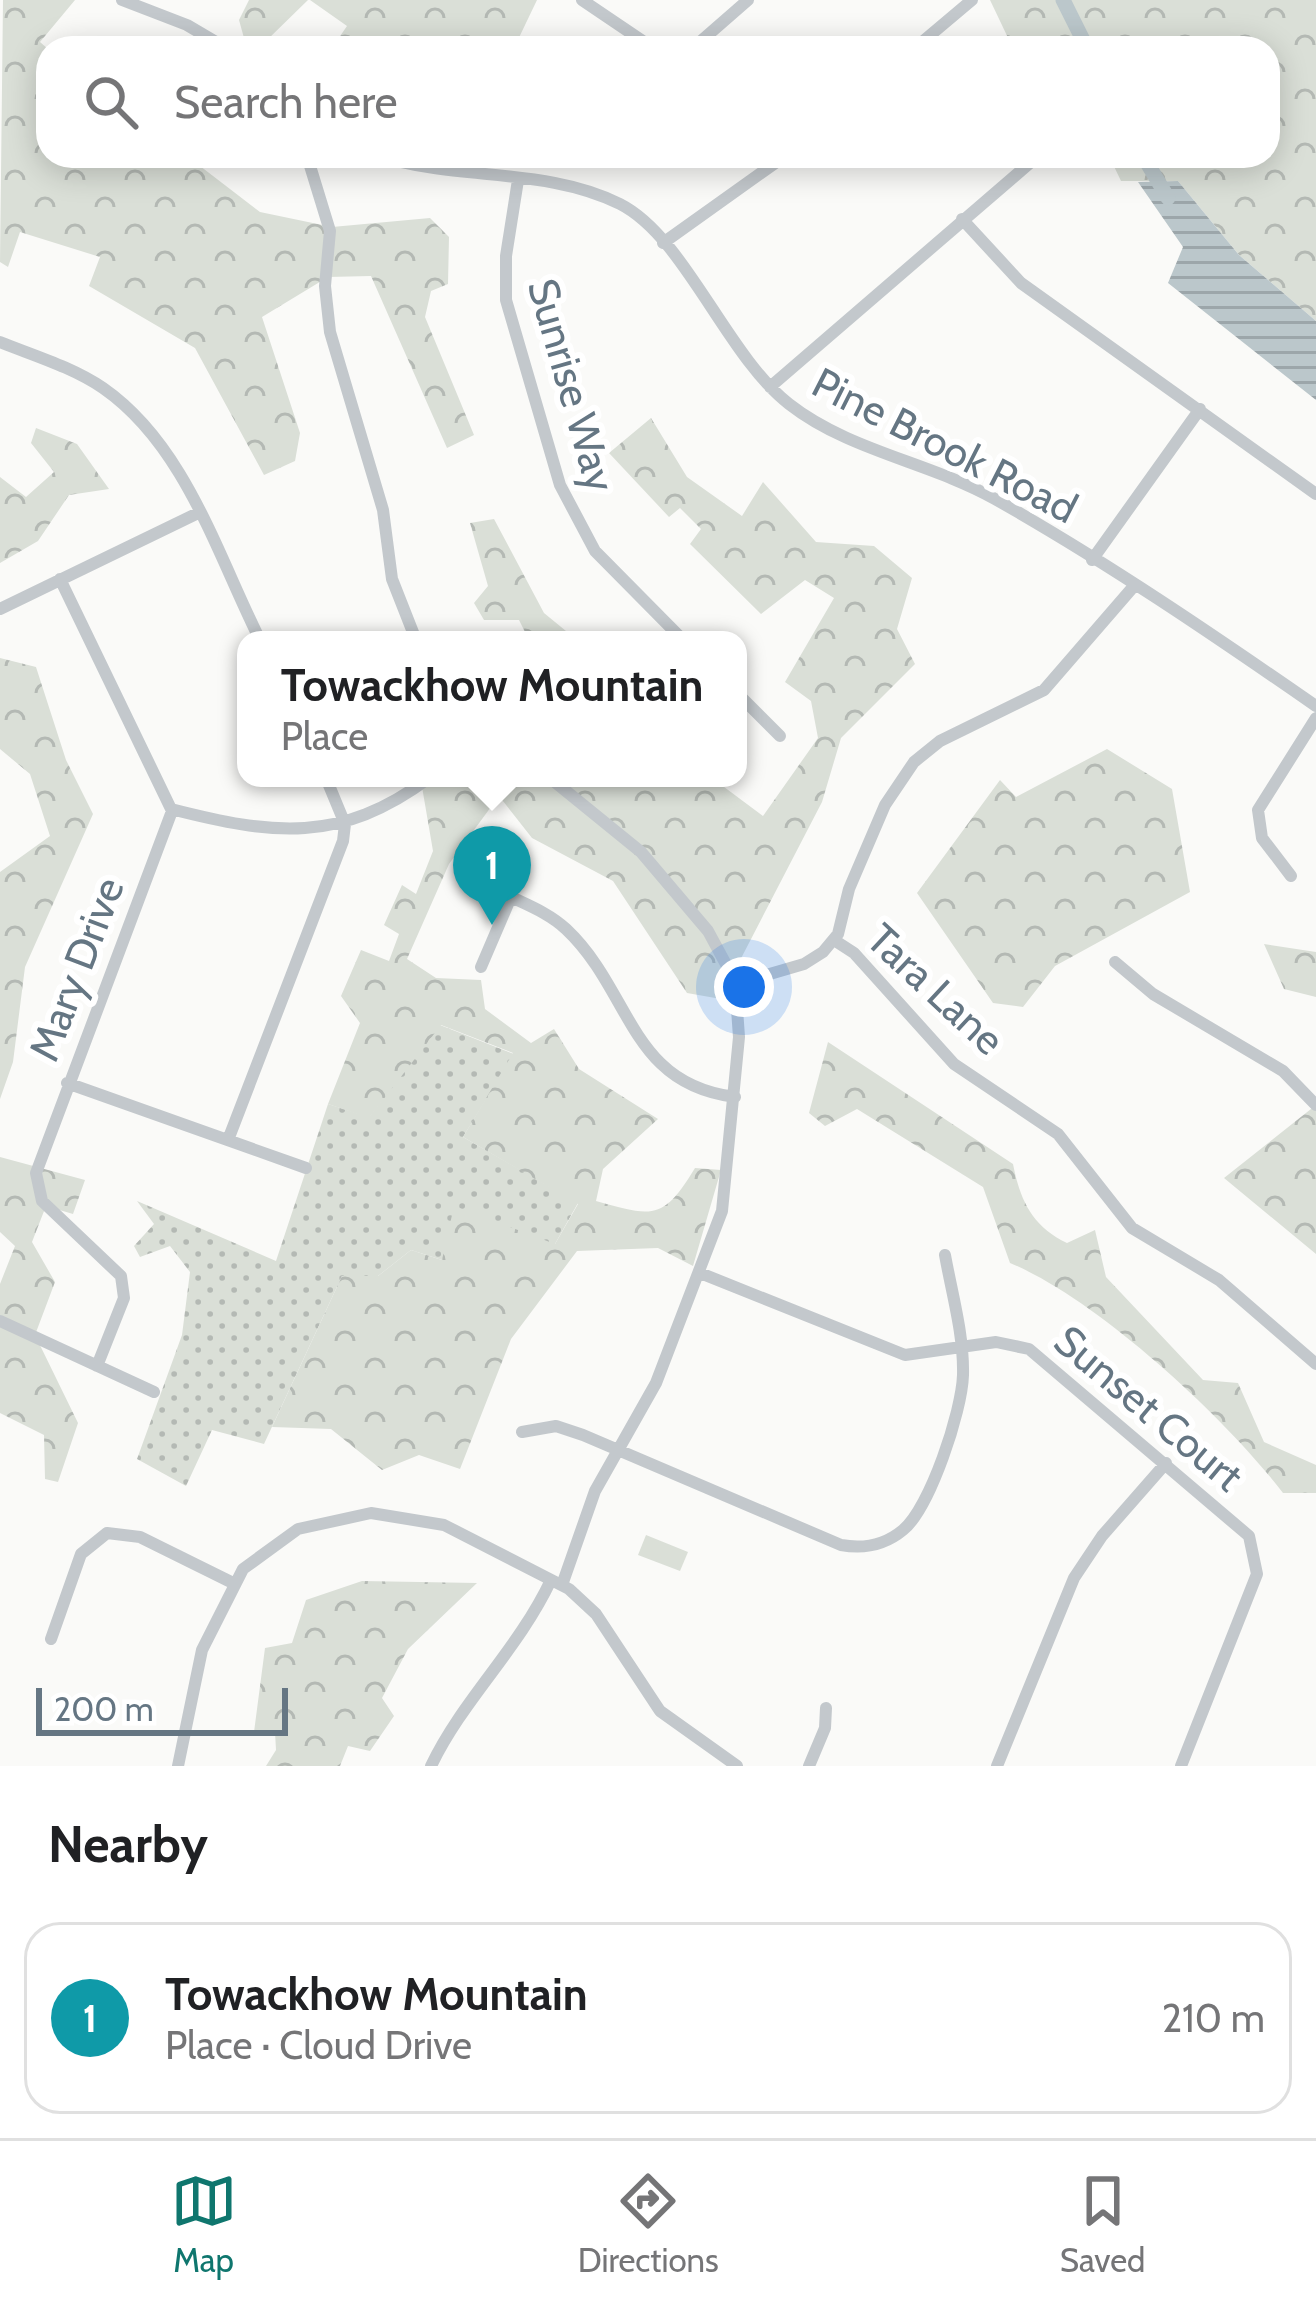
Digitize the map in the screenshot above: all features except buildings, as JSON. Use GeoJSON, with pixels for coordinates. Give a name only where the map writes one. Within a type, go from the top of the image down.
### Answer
{"type":"FeatureCollection","features":[{"type":"Feature","properties":{"kind":"street"},"geometry":{"type":"LineString","coordinates":[[122,0],[206,36]]}},
{"type":"Feature","properties":{"kind":"street"},"geometry":{"type":"LineString","coordinates":[[582,0],[635,36]]}},
{"type":"Feature","properties":{"kind":"street"},"geometry":{"type":"LineString","coordinates":[[707,36],[748,0]]}},
{"type":"Feature","properties":{"kind":"street"},"geometry":{"type":"LineString","coordinates":[[929,36],[972,0]]}},
{"type":"Feature","properties":{"kind":"street"},"geometry":{"type":"LineString","coordinates":[[312,168],[330,231],[325,298],[330,332],[383,510],[392,578],[413,631]]}},
{"type":"Feature","properties":{"kind":"street","name":"Pine Brook Road"},"geometry":{"type":"LineString","coordinates":[[449,168],[614,201],[634,213],[663,244],[770,387],[821,425],[969,486],[1134,586],[1316,706]]}},
{"type":"Feature","properties":{"kind":"street"},"geometry":{"type":"LineString","coordinates":[[663,244],[769,168]]}},
{"type":"Feature","properties":{"kind":"street"},"geometry":{"type":"LineString","coordinates":[[770,387],[1024,168]]}},
{"type":"Feature","properties":{"kind":"street","name":"Sunrise Way"},"geometry":{"type":"LineString","coordinates":[[518,180],[506,256],[506,300],[560,485],[595,550],[674,631]]}},
{"type":"Feature","properties":{"kind":"street"},"geometry":{"type":"LineString","coordinates":[[962,219],[1022,283],[1316,494]]}},
{"type":"Feature","properties":{"kind":"street"},"geometry":{"type":"LineString","coordinates":[[0,342],[71,370],[125,406],[165,451],[256,631]]}},
{"type":"Feature","properties":{"kind":"street"},"geometry":{"type":"LineString","coordinates":[[1092,560],[1200,410]]}},
{"type":"Feature","properties":{"kind":"street"},"geometry":{"type":"LineString","coordinates":[[0,609],[198,513]]}},
{"type":"Feature","properties":{"kind":"street"},"geometry":{"type":"LineString","coordinates":[[60,580],[171,809],[262,830],[345,824],[413,787]]}},
{"type":"Feature","properties":{"kind":"street"},"geometry":{"type":"LineString","coordinates":[[735,984],[804,964],[834,940],[849,889],[885,805],[914,762],[940,741],[1044,690],[1134,586]]}},
{"type":"Feature","properties":{"kind":"street"},"geometry":{"type":"LineString","coordinates":[[747,703],[780,736]]}},
{"type":"Feature","properties":{"kind":"street"},"geometry":{"type":"LineString","coordinates":[[1291,876],[1259,832],[1258,810],[1316,718]]}},
{"type":"Feature","properties":{"kind":"street"},"geometry":{"type":"LineString","coordinates":[[228,1140],[345,824],[330,787]]}},
{"type":"Feature","properties":{"kind":"street"},"geometry":{"type":"LineString","coordinates":[[431,1766],[450,1731],[557,1582],[595,1491],[656,1383],[727,1190],[735,1097],[735,984],[721,950],[676,890],[612,824],[562,787]]}},
{"type":"Feature","properties":{"kind":"street","name":"Mary Drive"},"geometry":{"type":"LineString","coordinates":[[97,1366],[124,1298],[122,1276],[42,1201],[36,1185],[39,1162],[171,809]]}},
{"type":"Feature","properties":{"kind":"street"},"geometry":{"type":"LineString","coordinates":[[504,881],[511,897],[552,917],[578,941],[664,1071],[698,1091],[735,1097]]}},
{"type":"Feature","properties":{"kind":"street"},"geometry":{"type":"LineString","coordinates":[[481,967],[511,897]]}},
{"type":"Feature","properties":{"kind":"street","name":"Tara Lane"},"geometry":{"type":"LineString","coordinates":[[834,940],[854,953],[954,1064],[1058,1134],[1132,1228],[1220,1280],[1316,1364]]}},
{"type":"Feature","properties":{"kind":"street"},"geometry":{"type":"LineString","coordinates":[[1115,962],[1153,994],[1283,1071],[1316,1105]]}},
{"type":"Feature","properties":{"kind":"street"},"geometry":{"type":"LineString","coordinates":[[67,1084],[306,1168]]}},
{"type":"Feature","properties":{"kind":"street"},"geometry":{"type":"LineString","coordinates":[[522,1432],[556,1426],[831,1541],[851,1547],[880,1543],[907,1528],[918,1510],[949,1436],[963,1380],[945,1255]]}},
{"type":"Feature","properties":{"kind":"street","name":"Sunset Court"},"geometry":{"type":"LineString","coordinates":[[700,1273],[905,1354],[1007,1343],[1039,1354],[1249,1537],[1258,1563],[1180,1766]]}},
{"type":"Feature","properties":{"kind":"street"},"geometry":{"type":"LineString","coordinates":[[0,1321],[154,1393]]}},
{"type":"Feature","properties":{"kind":"street"},"geometry":{"type":"LineString","coordinates":[[997,1766],[1074,1578],[1102,1535],[1166,1463]]}},
{"type":"Feature","properties":{"kind":"street"},"geometry":{"type":"LineString","coordinates":[[178,1766],[202,1650],[233,1583],[283,1536],[314,1523],[370,1513],[444,1525],[557,1582],[596,1614],[660,1711],[737,1766]]}},
{"type":"Feature","properties":{"kind":"street"},"geometry":{"type":"LineString","coordinates":[[51,1639],[81,1554],[107,1533],[140,1537],[233,1583]]}},
{"type":"Feature","properties":{"kind":"street"},"geometry":{"type":"LineString","coordinates":[[809,1766],[825,1728],[826,1708]]}},
{"type":"Feature","properties":{"kind":"green space"},"geometry":{"type":"Polygon","coordinates":[[[3,0],[75,0],[45,36],[36,36],[36,168],[203,168],[260,212],[332,227],[430,218],[449,237],[448,284],[431,291],[425,317],[474,435],[447,448],[371,276],[328,277],[262,317],[300,433],[295,461],[264,475],[195,348],[89,286],[100,257],[20,232],[8,267],[0,262],[3,0]]]}},
{"type":"Feature","properties":{"kind":"green space"},"geometry":{"type":"Polygon","coordinates":[[[249,0],[308,0],[271,36],[243,36],[239,20],[249,0]]]}},
{"type":"Feature","properties":{"kind":"green space"},"geometry":{"type":"Polygon","coordinates":[[[310,0],[537,0],[520,36],[340,36],[347,26],[310,0]]]}},
{"type":"Feature","properties":{"kind":"green space"},"geometry":{"type":"Polygon","coordinates":[[[990,0],[1316,0],[1316,321],[1239,255],[1178,181],[1121,181],[1115,168],[1280,168],[1280,36],[1007,36],[990,0]]]}},
{"type":"Feature","properties":{"kind":"green space"},"geometry":{"type":"Polygon","coordinates":[[[651,418],[687,477],[742,516],[763,482],[816,542],[874,546],[912,578],[897,629],[915,664],[841,738],[822,802],[735,970],[738,1002],[687,993],[613,881],[532,838],[499,796],[449,864],[407,959],[436,978],[481,980],[485,1009],[531,1043],[554,1029],[579,1069],[658,1119],[603,1169],[596,1201],[644,1212],[655,1210],[674,1198],[695,1168],[721,1170],[693,1266],[658,1248],[577,1251],[511,1339],[460,1469],[419,1455],[382,1470],[331,1429],[272,1427],[342,1276],[378,1276],[411,1250],[442,1260],[454,1206],[555,1244],[578,1204],[463,1137],[513,1053],[441,1025],[369,1118],[328,1104],[360,1023],[341,996],[361,950],[389,961],[399,934],[384,925],[402,885],[416,894],[433,851],[422,787],[724,787],[763,816],[818,738],[811,701],[785,682],[834,598],[805,580],[761,614],[690,544],[701,529],[680,508],[669,517],[609,453],[651,418]]]}},
{"type":"Feature","properties":{"kind":"green space"},"geometry":{"type":"Polygon","coordinates":[[[36,428],[77,444],[109,489],[69,495],[38,541],[0,563],[0,477],[26,497],[54,472],[31,443],[36,428]]]}},
{"type":"Feature","properties":{"kind":"green space"},"geometry":{"type":"Polygon","coordinates":[[[494,519],[544,613],[566,631],[524,631],[519,620],[484,620],[474,603],[488,586],[470,523],[494,519]]]}},
{"type":"Feature","properties":{"kind":"green space"},"geometry":{"type":"Polygon","coordinates":[[[0,658],[36,667],[66,760],[93,814],[25,967],[13,1062],[0,1099],[0,872],[50,836],[30,774],[0,749],[0,658]]]}},
{"type":"Feature","properties":{"kind":"green space"},"geometry":{"type":"Polygon","coordinates":[[[1107,749],[1172,789],[1190,892],[1055,966],[1023,1007],[993,1003],[917,893],[1000,780],[1016,797],[1107,749]]]}},
{"type":"Feature","properties":{"kind":"green space"},"geometry":{"type":"Polygon","coordinates":[[[1264,944],[1316,952],[1316,997],[1284,989],[1264,944]]]}},
{"type":"Feature","properties":{"kind":"green space"},"geometry":{"type":"Polygon","coordinates":[[[440,1025],[514,1054],[463,1137],[578,1203],[555,1244],[442,1260],[411,1250],[378,1276],[342,1276],[264,1444],[212,1430],[186,1486],[137,1459],[182,1335],[190,1272],[170,1246],[140,1257],[134,1246],[154,1224],[137,1201],[276,1261],[328,1104],[369,1117],[440,1025]]]}},
{"type":"Feature","properties":{"kind":"green space"},"geometry":{"type":"Polygon","coordinates":[[[828,1042],[1013,1164],[1019,1189],[1045,1229],[1067,1243],[1095,1230],[1106,1277],[1203,1380],[1238,1383],[1264,1442],[1316,1465],[1316,1493],[1283,1493],[1228,1430],[1157,1363],[1081,1303],[1010,1263],[983,1187],[857,1109],[825,1126],[809,1113],[828,1042]]]}},
{"type":"Feature","properties":{"kind":"green space"},"geometry":{"type":"Polygon","coordinates":[[[1316,1105],[1316,1254],[1224,1178],[1316,1105]]]}},
{"type":"Feature","properties":{"kind":"green space"},"geometry":{"type":"Polygon","coordinates":[[[0,1157],[85,1180],[73,1214],[46,1206],[32,1242],[55,1282],[35,1335],[78,1423],[58,1482],[45,1479],[44,1435],[0,1413],[0,1284],[15,1246],[0,1232],[0,1157]]]}},
{"type":"Feature","properties":{"kind":"green space"},"geometry":{"type":"Polygon","coordinates":[[[646,1535],[688,1552],[680,1571],[638,1555],[646,1535]]]}},
{"type":"Feature","properties":{"kind":"green space"},"geometry":{"type":"Polygon","coordinates":[[[362,1581],[477,1583],[408,1649],[382,1698],[394,1716],[370,1751],[348,1746],[340,1766],[266,1766],[276,1750],[275,1732],[254,1732],[265,1648],[292,1643],[306,1600],[362,1581]]]}},
{"type":"Feature","properties":{"kind":"shaded area"},"geometry":{"type":"Polygon","coordinates":[[[1178,181],[1239,255],[1316,321],[1316,400],[1168,283],[1183,247],[1138,182],[1178,181]]]}},
{"type":"Feature","properties":{"kind":"waterway"},"geometry":{"type":"LineString","coordinates":[[1063,0],[1081,36]]}},
{"type":"Feature","properties":{"kind":"waterway"},"geometry":{"type":"LineString","coordinates":[[1150,168],[1168,198]]}},
{"type":"Feature","properties":{"kind":"place","name":"Towackhow Mountain"},"geometry":{"type":"Point","coordinates":[492,925]}}]}
